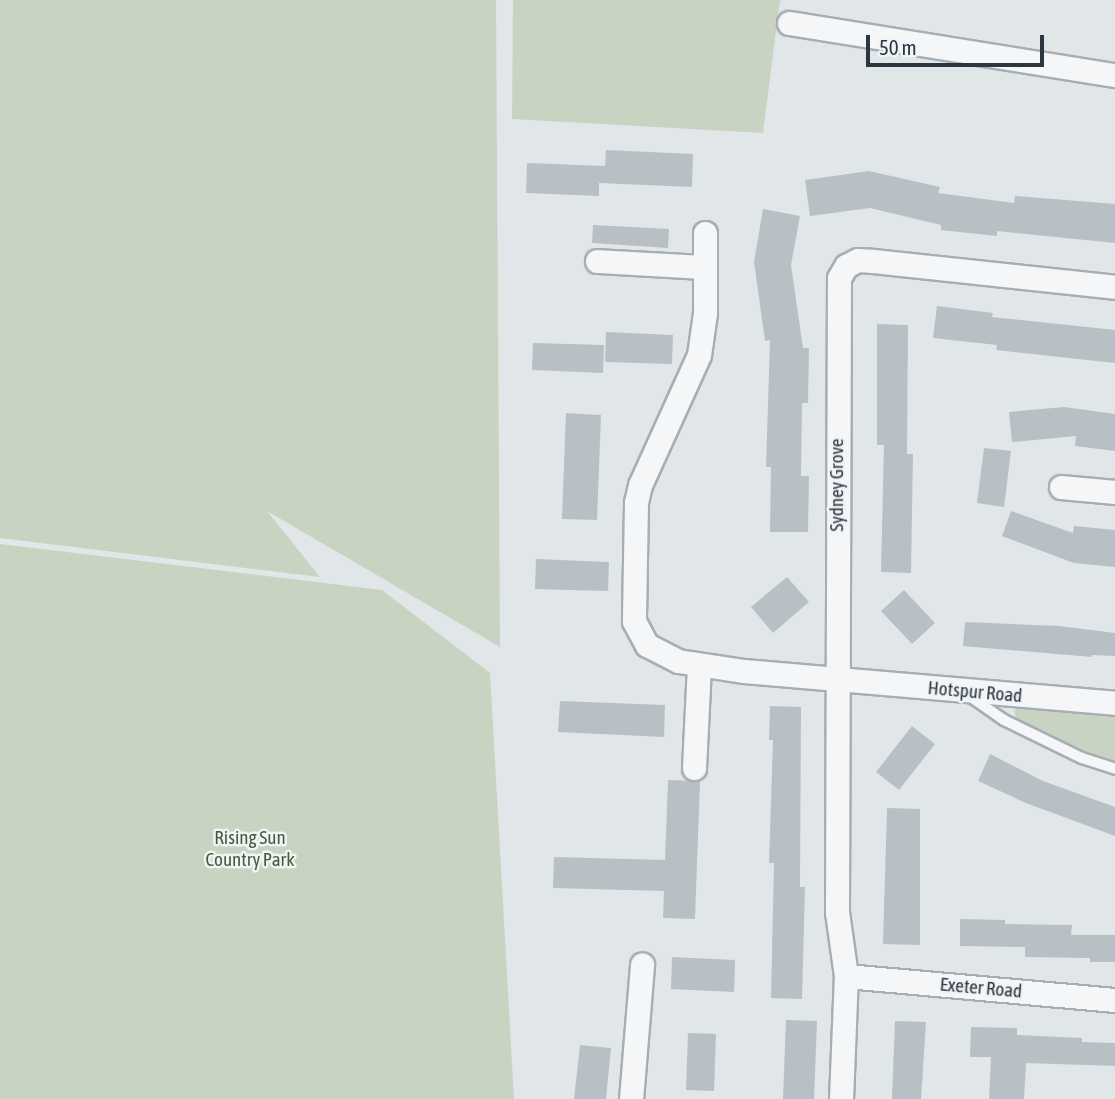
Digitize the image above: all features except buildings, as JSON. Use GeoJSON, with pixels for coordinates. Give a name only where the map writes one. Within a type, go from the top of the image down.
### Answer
{"type":"FeatureCollection","features":[{"type":"Feature","properties":{"kind":"street"},"geometry":{"type":"LineString","coordinates":[[789,23],[1115,75]]}},
{"type":"Feature","properties":{"kind":"street","name":"Hotspur Road"},"geometry":{"type":"LineString","coordinates":[[705,233],[705,313],[699,355],[638,494],[634,621],[647,645],[661,654],[699,665],[836,681],[1115,703]]}},
{"type":"Feature","properties":{"kind":"street","name":"Sydney Grove"},"geometry":{"type":"LineString","coordinates":[[841,1099],[846,976],[837,912],[837,289],[846,266],[858,260],[1115,287]]}},
{"type":"Feature","properties":{"kind":"street"},"geometry":{"type":"LineString","coordinates":[[597,261],[705,267]]}},
{"type":"Feature","properties":{"kind":"street"},"geometry":{"type":"LineString","coordinates":[[1061,486],[1115,492]]}},
{"type":"Feature","properties":{"kind":"street"},"geometry":{"type":"LineString","coordinates":[[694,768],[699,665]]}},
{"type":"Feature","properties":{"kind":"street"},"geometry":{"type":"LineString","coordinates":[[631,1099],[642,964]]}},
{"type":"Feature","properties":{"kind":"street","name":"Exeter Road"},"geometry":{"type":"LineString","coordinates":[[846,976],[1115,1000]]}},
{"type":"Feature","properties":{"kind":"lane"},"geometry":{"type":"LineString","coordinates":[[961,691],[1004,720],[1082,758],[1115,769]]}},
{"type":"Feature","properties":{"kind":"green space"},"geometry":{"type":"Polygon","coordinates":[[[0,0],[496,0],[500,647],[267,511],[320,577],[0,538],[0,0]]]}},
{"type":"Feature","properties":{"kind":"green space"},"geometry":{"type":"Polygon","coordinates":[[[513,0],[780,0],[763,133],[512,119],[513,0]]]}},
{"type":"Feature","properties":{"kind":"green space","name":"Rising Sun Country Park"},"geometry":{"type":"Polygon","coordinates":[[[0,544],[382,590],[490,673],[514,1099],[0,1099],[0,544]]]}},
{"type":"Feature","properties":{"kind":"green space"},"geometry":{"type":"Polygon","coordinates":[[[1023,703],[1115,711],[1115,763],[1084,754],[1017,720],[1014,711],[1023,703]]]}}]}
